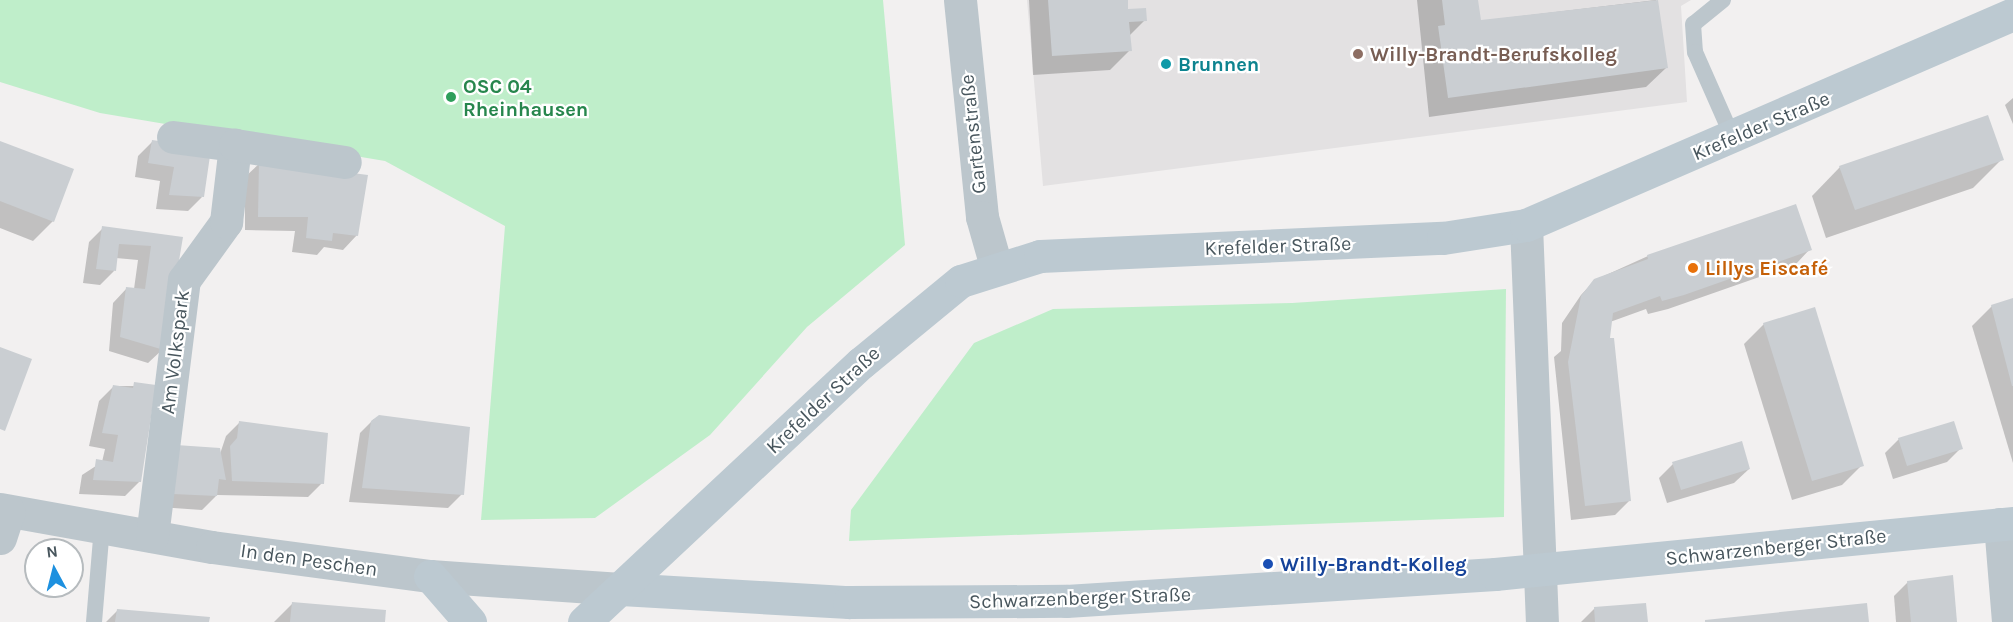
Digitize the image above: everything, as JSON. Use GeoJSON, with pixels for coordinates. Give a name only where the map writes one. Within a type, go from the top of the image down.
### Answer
{"type":"FeatureCollection","features":[{"type":"Feature","properties":{"kind":"street","name":"Gartenstraße"},"geometry":{"type":"LineString","coordinates":[[960,0],[982,217],[996,266]]}},
{"type":"Feature","properties":{"kind":"street","name":"Krefelder Straße"},"geometry":{"type":"LineString","coordinates":[[584,622],[861,363],[961,281],[996,266],[1040,256],[1443,238],[1526,225],[1733,138],[2013,14]]}},
{"type":"Feature","properties":{"kind":"street"},"geometry":{"type":"LineString","coordinates":[[173,137],[345,162]]}},
{"type":"Feature","properties":{"kind":"street","name":"Am Volkspark"},"geometry":{"type":"LineString","coordinates":[[153,536],[184,280],[226,222],[235,145]]}},
{"type":"Feature","properties":{"kind":"street"},"geometry":{"type":"LineString","coordinates":[[1526,225],[1538,571],[1542,622]]}},
{"type":"Feature","properties":{"kind":"street","name":"In den Peschen"},"geometry":{"type":"LineString","coordinates":[[3,519],[102,527],[430,576],[621,589]]}},
{"type":"Feature","properties":{"kind":"street"},"geometry":{"type":"LineString","coordinates":[[2006,523],[2008,622]]}},
{"type":"Feature","properties":{"kind":"street","name":"Schwarzenberger Straße"},"geometry":{"type":"LineString","coordinates":[[621,589],[849,602],[1066,601],[1538,571],[2006,523]]}},
{"type":"Feature","properties":{"kind":"street"},"geometry":{"type":"LineString","coordinates":[[430,576],[470,622]]}},
{"type":"Feature","properties":{"kind":"lane"},"geometry":{"type":"LineString","coordinates":[[1723,0],[1693,24],[1695,52],[1733,138]]}},
{"type":"Feature","properties":{"kind":"lane"},"geometry":{"type":"LineString","coordinates":[[94,622],[102,527]]}},
{"type":"Feature","properties":{"kind":"shaded area","name":"Willy-Brandt-Berufskolleg"},"geometry":{"type":"Polygon","coordinates":[[[1027,0],[1691,0],[1681,6],[1687,102],[1043,186],[1027,0]]]}},
{"type":"Feature","properties":{"kind":"green space"},"geometry":{"type":"Polygon","coordinates":[[[0,0],[883,0],[905,245],[807,327],[710,435],[595,518],[481,520],[505,226],[385,161],[100,113],[0,82],[0,0]]]}},
{"type":"Feature","properties":{"kind":"green space"},"geometry":{"type":"Polygon","coordinates":[[[1506,289],[1504,517],[849,541],[851,510],[974,343],[1053,309],[1292,303],[1506,289]]]}},
{"type":"Feature","properties":{"kind":"building"},"geometry":{"type":"Polygon","coordinates":[[[1048,0],[1128,0],[1128,9],[1146,8],[1147,21],[1129,22],[1132,51],[1052,56],[1048,0]]]}},
{"type":"Feature","properties":{"kind":"building"},"geometry":{"type":"Polygon","coordinates":[[[1442,0],[1478,0],[1481,20],[1658,0],[1668,68],[1448,98],[1438,26],[1445,25],[1442,0]]]}},
{"type":"Feature","properties":{"kind":"building"},"geometry":{"type":"Polygon","coordinates":[[[1988,115],[2004,160],[1855,210],[1839,166],[1988,115]]]}},
{"type":"Feature","properties":{"kind":"building"},"geometry":{"type":"Polygon","coordinates":[[[152,140],[211,149],[204,197],[169,195],[174,167],[148,163],[152,140]]]}},
{"type":"Feature","properties":{"kind":"building"},"geometry":{"type":"Polygon","coordinates":[[[0,141],[74,169],[54,222],[0,201],[0,141]]]}},
{"type":"Feature","properties":{"kind":"building"},"geometry":{"type":"Polygon","coordinates":[[[259,161],[368,175],[358,236],[333,233],[332,241],[306,238],[308,217],[258,217],[259,161]]]}},
{"type":"Feature","properties":{"kind":"building"},"geometry":{"type":"Polygon","coordinates":[[[1796,204],[1812,250],[1684,295],[1662,301],[1660,296],[1613,313],[1610,338],[1614,338],[1631,501],[1585,506],[1568,362],[1581,296],[1594,279],[1648,259],[1647,255],[1796,204]]]}},
{"type":"Feature","properties":{"kind":"building"},"geometry":{"type":"Polygon","coordinates":[[[102,226],[183,237],[164,350],[120,337],[126,287],[145,289],[151,246],[119,244],[116,271],[96,269],[102,226]]]}},
{"type":"Feature","properties":{"kind":"building"},"geometry":{"type":"Polygon","coordinates":[[[2013,298],[2013,386],[2012,386],[1991,305],[2013,298]]]}},
{"type":"Feature","properties":{"kind":"building"},"geometry":{"type":"Polygon","coordinates":[[[1815,307],[1864,466],[1812,481],[1763,323],[1815,307]]]}},
{"type":"Feature","properties":{"kind":"building"},"geometry":{"type":"Polygon","coordinates":[[[0,347],[32,359],[5,431],[0,429],[0,347]]]}},
{"type":"Feature","properties":{"kind":"building"},"geometry":{"type":"Polygon","coordinates":[[[134,382],[156,385],[141,482],[93,480],[96,459],[113,462],[118,435],[102,433],[113,385],[133,388],[134,382]]]}},
{"type":"Feature","properties":{"kind":"building"},"geometry":{"type":"Polygon","coordinates":[[[379,415],[470,427],[464,495],[362,488],[371,421],[379,415]]]}},
{"type":"Feature","properties":{"kind":"building"},"geometry":{"type":"Polygon","coordinates":[[[239,421],[328,433],[324,484],[232,481],[230,446],[237,438],[239,421]]]}},
{"type":"Feature","properties":{"kind":"building"},"geometry":{"type":"Polygon","coordinates":[[[1954,421],[1963,449],[1907,466],[1898,438],[1954,421]]]}},
{"type":"Feature","properties":{"kind":"building"},"geometry":{"type":"Polygon","coordinates":[[[1742,441],[1750,469],[1681,490],[1672,462],[1742,441]]]}},
{"type":"Feature","properties":{"kind":"building"},"geometry":{"type":"Polygon","coordinates":[[[176,445],[220,448],[226,480],[219,479],[217,496],[173,494],[176,445]]]}},
{"type":"Feature","properties":{"kind":"building"},"geometry":{"type":"Polygon","coordinates":[[[1953,575],[1957,622],[1911,622],[1907,581],[1953,575]]]}},
{"type":"Feature","properties":{"kind":"building"},"geometry":{"type":"Polygon","coordinates":[[[292,602],[386,610],[385,622],[290,622],[292,602]]]}},
{"type":"Feature","properties":{"kind":"building"},"geometry":{"type":"Polygon","coordinates":[[[1646,603],[1648,622],[1595,622],[1594,607],[1646,603]]]}},
{"type":"Feature","properties":{"kind":"building"},"geometry":{"type":"Polygon","coordinates":[[[1867,603],[1869,622],[1705,622],[1705,620],[1867,603]]]}},
{"type":"Feature","properties":{"kind":"building"},"geometry":{"type":"Polygon","coordinates":[[[117,609],[210,617],[209,622],[115,622],[117,609]]]}},
{"type":"Feature","properties":{"kind":"place","name":"Willy-Brandt-Berufskolleg"},"geometry":{"type":"Point","coordinates":[1358,54]}},
{"type":"Feature","properties":{"kind":"place","name":"Brunnen"},"geometry":{"type":"Point","coordinates":[1166,64]}},
{"type":"Feature","properties":{"kind":"place","name":"OSC 04 Rheinhausen"},"geometry":{"type":"Point","coordinates":[451,97]}},
{"type":"Feature","properties":{"kind":"place","name":"Lillys Eiscafé"},"geometry":{"type":"Point","coordinates":[1693,268]}},
{"type":"Feature","properties":{"kind":"place","name":"Willy-Brandt-Kolleg"},"geometry":{"type":"Point","coordinates":[1268,564]}}]}
